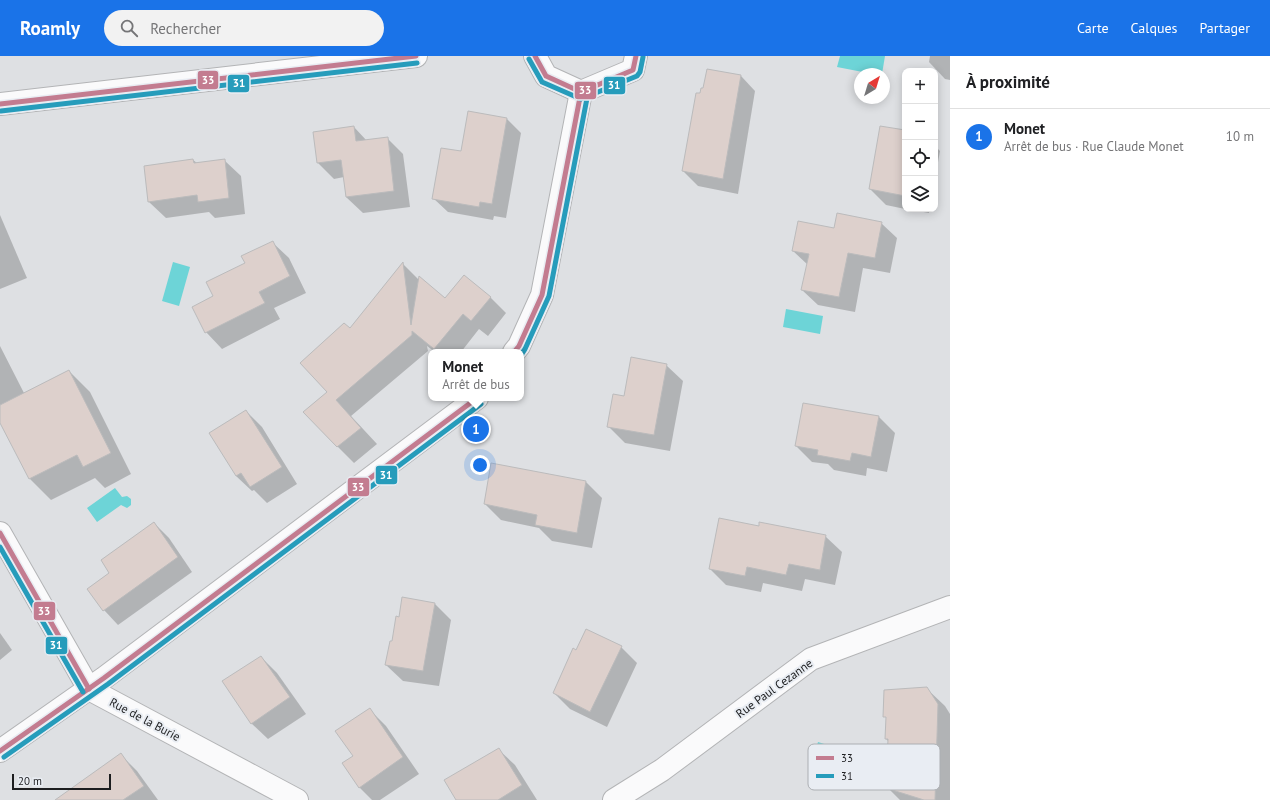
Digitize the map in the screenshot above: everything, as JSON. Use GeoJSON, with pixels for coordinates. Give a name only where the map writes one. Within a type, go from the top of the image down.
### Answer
{"type":"FeatureCollection","features":[{"type":"Feature","properties":{"kind":"street"},"geometry":{"type":"LineString","coordinates":[[0,104],[416,56]]}},
{"type":"Feature","properties":{"kind":"street"},"geometry":{"type":"LineString","coordinates":[[535,56],[546,76],[581,92],[633,70],[636,56]]}},
{"type":"Feature","properties":{"kind":"street"},"geometry":{"type":"LineString","coordinates":[[516,349],[542,295],[581,92]]}},
{"type":"Feature","properties":{"kind":"street"},"geometry":{"type":"LineString","coordinates":[[0,751],[89,689],[474,401]]}},
{"type":"Feature","properties":{"kind":"street"},"geometry":{"type":"LineString","coordinates":[[0,533],[89,689]]}},
{"type":"Feature","properties":{"kind":"street","name":"Rue Paul Cezanne"},"geometry":{"type":"LineString","coordinates":[[614,800],[662,770],[811,660],[950,607]]}},
{"type":"Feature","properties":{"kind":"street","name":"Rue de la Burie"},"geometry":{"type":"LineString","coordinates":[[89,689],[297,800]]}},
{"type":"Feature","properties":{"kind":"water"},"geometry":{"type":"Polygon","coordinates":[[[840,56],[885,56],[883,68],[854,68],[854,70],[837,67],[840,56]]]}},
{"type":"Feature","properties":{"kind":"water"},"geometry":{"type":"Polygon","coordinates":[[[173,262],[190,267],[179,306],[162,301],[173,262]]]}},
{"type":"Feature","properties":{"kind":"water"},"geometry":{"type":"Polygon","coordinates":[[[786,309],[823,316],[820,334],[783,327],[786,309]]]}},
{"type":"Feature","properties":{"kind":"water"},"geometry":{"type":"Polygon","coordinates":[[[115,488],[122,497],[127,496],[131,499],[131,505],[127,508],[121,505],[97,522],[87,508],[115,488]]]}},
{"type":"Feature","properties":{"kind":"building"},"geometry":{"type":"Polygon","coordinates":[[[707,69],[741,75],[723,179],[682,171],[696,93],[700,93],[701,88],[703,88],[707,69]]]}},
{"type":"Feature","properties":{"kind":"building"},"geometry":{"type":"Polygon","coordinates":[[[468,111],[507,118],[492,204],[480,202],[479,207],[432,199],[441,148],[461,151],[468,111]]]}},
{"type":"Feature","properties":{"kind":"building"},"geometry":{"type":"Polygon","coordinates":[[[354,126],[356,141],[388,137],[394,191],[346,197],[341,160],[317,163],[313,132],[354,126]]]}},
{"type":"Feature","properties":{"kind":"building"},"geometry":{"type":"Polygon","coordinates":[[[880,126],[902,130],[902,195],[869,189],[880,126]]]}},
{"type":"Feature","properties":{"kind":"building"},"geometry":{"type":"Polygon","coordinates":[[[193,159],[194,163],[225,159],[229,198],[198,202],[197,195],[148,202],[144,166],[193,159]]]}},
{"type":"Feature","properties":{"kind":"building"},"geometry":{"type":"Polygon","coordinates":[[[837,213],[882,222],[875,258],[848,253],[839,297],[801,290],[809,254],[792,251],[798,221],[834,228],[837,213]]]}},
{"type":"Feature","properties":{"kind":"building"},"geometry":{"type":"Polygon","coordinates":[[[273,241],[290,276],[259,292],[265,303],[205,333],[192,307],[213,296],[206,282],[245,263],[241,256],[273,241]]]}},
{"type":"Feature","properties":{"kind":"building"},"geometry":{"type":"Polygon","coordinates":[[[403,262],[411,325],[419,276],[445,298],[464,275],[491,297],[471,321],[463,314],[434,349],[412,331],[412,335],[336,400],[361,428],[337,447],[303,412],[327,392],[300,363],[344,323],[350,328],[403,262]]]}},
{"type":"Feature","properties":{"kind":"building"},"geometry":{"type":"Polygon","coordinates":[[[631,357],[667,364],[654,435],[607,427],[613,394],[624,396],[631,357]]]}},
{"type":"Feature","properties":{"kind":"building"},"geometry":{"type":"Polygon","coordinates":[[[69,370],[111,453],[83,467],[77,455],[29,479],[0,423],[0,405],[69,370]]]}},
{"type":"Feature","properties":{"kind":"building"},"geometry":{"type":"Polygon","coordinates":[[[803,403],[879,416],[871,457],[852,453],[850,461],[817,455],[818,450],[795,446],[803,403]]]}},
{"type":"Feature","properties":{"kind":"building"},"geometry":{"type":"Polygon","coordinates":[[[246,410],[282,467],[250,487],[241,473],[236,476],[209,433],[246,410]]]}},
{"type":"Feature","properties":{"kind":"building"},"geometry":{"type":"Polygon","coordinates":[[[491,463],[586,481],[577,533],[535,525],[537,515],[484,504],[491,463]]]}},
{"type":"Feature","properties":{"kind":"building"},"geometry":{"type":"Polygon","coordinates":[[[719,518],[759,526],[759,522],[826,535],[820,570],[789,564],[786,575],[747,567],[745,576],[709,569],[719,518]]]}},
{"type":"Feature","properties":{"kind":"building"},"geometry":{"type":"Polygon","coordinates":[[[154,522],[178,557],[103,611],[87,589],[109,573],[101,560],[154,522]]]}},
{"type":"Feature","properties":{"kind":"building"},"geometry":{"type":"Polygon","coordinates":[[[402,597],[435,603],[423,671],[385,665],[390,641],[392,641],[396,616],[399,617],[402,597]]]}},
{"type":"Feature","properties":{"kind":"building"},"geometry":{"type":"Polygon","coordinates":[[[586,629],[622,646],[590,712],[553,693],[573,648],[576,650],[586,629]]]}},
{"type":"Feature","properties":{"kind":"building"},"geometry":{"type":"Polygon","coordinates":[[[261,656],[290,697],[251,724],[222,681],[261,656]]]}},
{"type":"Feature","properties":{"kind":"building"},"geometry":{"type":"Polygon","coordinates":[[[927,687],[938,704],[937,744],[888,744],[888,739],[885,739],[886,717],[883,717],[884,690],[927,687]]]}},
{"type":"Feature","properties":{"kind":"building"},"geometry":{"type":"Polygon","coordinates":[[[370,708],[403,757],[359,788],[342,763],[353,756],[335,731],[370,708]]]}},
{"type":"Feature","properties":{"kind":"building"},"geometry":{"type":"Polygon","coordinates":[[[499,748],[522,785],[498,800],[456,800],[444,780],[499,748]]]}},
{"type":"Feature","properties":{"kind":"building"},"geometry":{"type":"Polygon","coordinates":[[[121,753],[144,786],[123,800],[55,800],[121,753]]]}},
{"type":"Feature","properties":{"kind":"building"},"geometry":{"type":"Polygon","coordinates":[[[892,790],[935,790],[935,800],[924,800],[892,790]]]}},
{"type":"Feature","properties":{"kind":"transit line","name":"33"},"geometry":{"type":"LineString","coordinates":[[0,104],[416,56]]}},
{"type":"Feature","properties":{"kind":"transit line","name":"33"},"geometry":{"type":"LineString","coordinates":[[535,56],[546,76],[581,92],[633,70],[636,56]]}},
{"type":"Feature","properties":{"kind":"transit line","name":"31"},"geometry":{"type":"LineString","coordinates":[[529,59],[542,82],[581,99],[637,76],[640,72],[643,57]]}},
{"type":"Feature","properties":{"kind":"transit line","name":"31"},"geometry":{"type":"LineString","coordinates":[[1,111],[417,63]]}},
{"type":"Feature","properties":{"kind":"transit line","name":"33"},"geometry":{"type":"LineString","coordinates":[[516,349],[542,295],[581,92]]}},
{"type":"Feature","properties":{"kind":"transit line","name":"31"},"geometry":{"type":"LineString","coordinates":[[524,350],[549,296],[588,93]]}},
{"type":"Feature","properties":{"kind":"transit line","name":"33"},"geometry":{"type":"LineString","coordinates":[[0,751],[104,678],[473,401]]}},
{"type":"Feature","properties":{"kind":"transit line","name":"31"},"geometry":{"type":"LineString","coordinates":[[4,757],[108,684],[481,404]]}},
{"type":"Feature","properties":{"kind":"transit line","name":"33"},"geometry":{"type":"LineString","coordinates":[[0,533],[89,689]]}},
{"type":"Feature","properties":{"kind":"transit line","name":"31"},"geometry":{"type":"LineString","coordinates":[[0,547],[83,692]]}},
{"type":"Feature","properties":{"kind":"place","name":"Monet"},"geometry":{"type":"Point","coordinates":[476,429]}}]}
